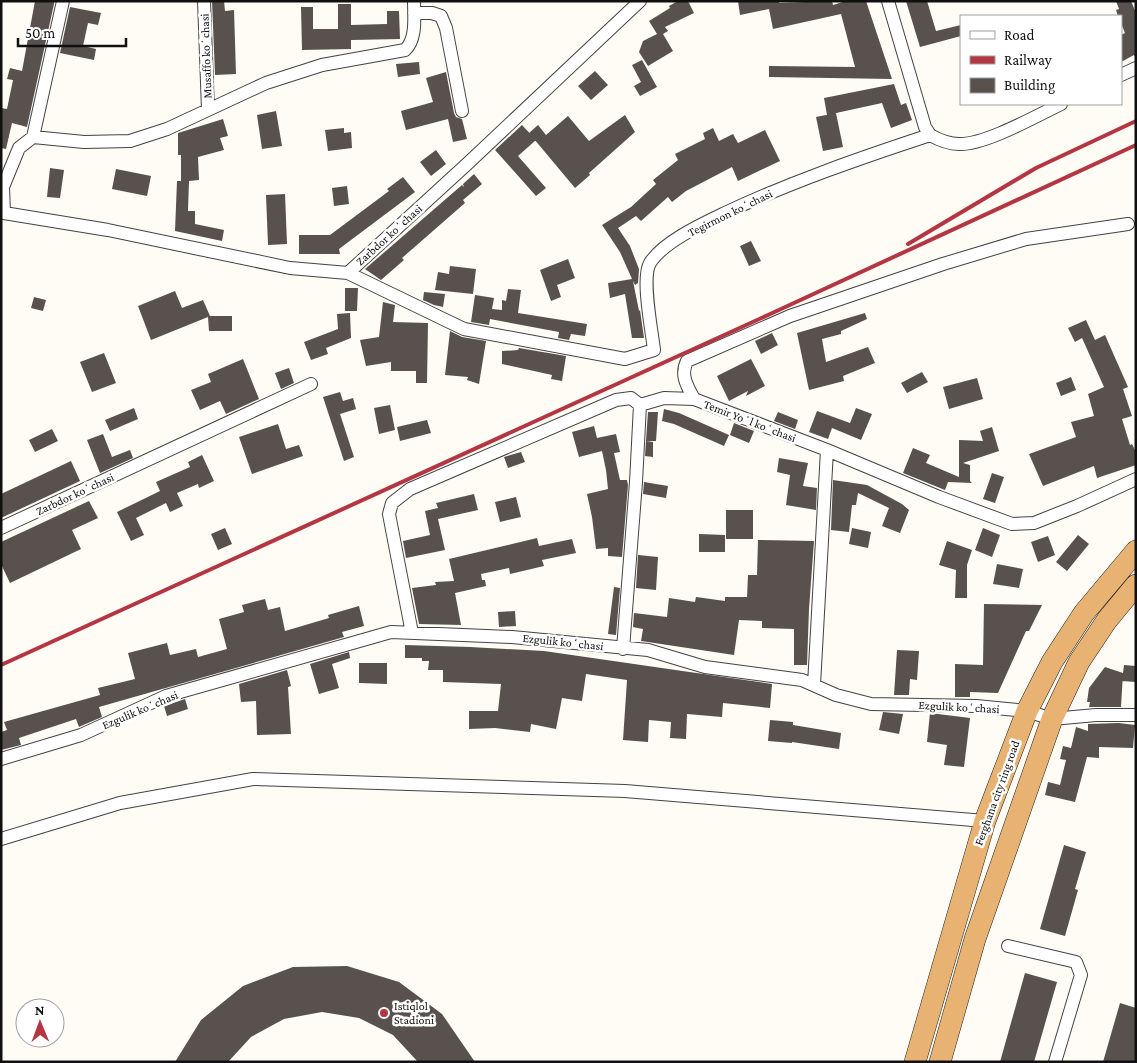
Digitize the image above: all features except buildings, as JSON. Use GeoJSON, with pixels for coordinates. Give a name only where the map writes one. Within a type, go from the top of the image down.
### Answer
{"type":"FeatureCollection","features":[{"type":"Feature","properties":{"kind":"highway","name":"Ferghana city ring road"},"geometry":{"type":"LineString","coordinates":[[915,1062],[985,821],[1027,711],[1052,662],[1084,613],[1136,551]]}},
{"type":"Feature","properties":{"kind":"highway"},"geometry":{"type":"LineString","coordinates":[[940,1062],[975,939],[1052,719],[1079,662],[1107,620],[1136,586]]}},
{"type":"Feature","properties":{"kind":"street"},"geometry":{"type":"LineString","coordinates":[[2,187],[19,148],[33,136],[63,1]]}},
{"type":"Feature","properties":{"kind":"street","name":"Musaffo koʻchasi"},"geometry":{"type":"LineString","coordinates":[[204,1],[208,110]]}},
{"type":"Feature","properties":{"kind":"street","name":"Zarbdor koʻchasi"},"geometry":{"type":"LineString","coordinates":[[2,187],[3,213],[99,229],[290,268],[348,273],[640,1]]}},
{"type":"Feature","properties":{"kind":"street"},"geometry":{"type":"LineString","coordinates":[[888,1],[925,127],[930,134],[940,141],[960,145],[989,138],[1059,105]]}},
{"type":"Feature","properties":{"kind":"street"},"geometry":{"type":"LineString","coordinates":[[33,136],[84,142],[130,141],[167,129],[266,83],[322,65],[405,50],[411,45],[414,7],[441,16],[446,28],[462,111]]}},
{"type":"Feature","properties":{"kind":"street"},"geometry":{"type":"LineString","coordinates":[[1122,75],[1136,68]]}},
{"type":"Feature","properties":{"kind":"street","name":"Tegirmon koʻchasi"},"geometry":{"type":"LineString","coordinates":[[348,273],[464,329],[624,359],[654,350],[646,284],[649,264],[666,246],[699,226],[768,193],[930,134]]}},
{"type":"Feature","properties":{"kind":"street","name":"Temir Yoʻl koʻchasi"},"geometry":{"type":"LineString","coordinates":[[1128,224],[1026,239],[943,264],[790,316],[687,361],[684,368],[684,379],[694,399],[827,450],[939,497],[1012,524],[1034,523],[1077,506],[1136,478]]}},
{"type":"Feature","properties":{"kind":"street","name":"Zarbdor koʻchasi"},"geometry":{"type":"LineString","coordinates":[[1,528],[311,384]]}},
{"type":"Feature","properties":{"kind":"street"},"geometry":{"type":"LineString","coordinates":[[412,633],[389,514],[392,503],[410,489],[616,400],[632,398],[640,406],[623,649]]}},
{"type":"Feature","properties":{"kind":"street"},"geometry":{"type":"LineString","coordinates":[[640,406],[664,398],[694,399]]}},
{"type":"Feature","properties":{"kind":"street"},"geometry":{"type":"LineString","coordinates":[[814,685],[827,450]]}},
{"type":"Feature","properties":{"kind":"street","name":"Ezgulik koʻchasi"},"geometry":{"type":"LineString","coordinates":[[1,759],[81,735],[166,696],[391,632],[512,637],[648,650],[705,667],[802,680],[836,696],[871,704],[976,706],[1027,711],[1052,719],[1096,715],[1136,715]]}},
{"type":"Feature","properties":{"kind":"street"},"geometry":{"type":"LineString","coordinates":[[1,839],[120,802],[253,779],[625,791],[985,821]]}},
{"type":"Feature","properties":{"kind":"street"},"geometry":{"type":"LineString","coordinates":[[1008,946],[1076,962],[1079,969],[1081,975],[1055,1062]]}},
{"type":"Feature","properties":{"kind":"railway"},"geometry":{"type":"LineString","coordinates":[[908,244],[1036,168],[1136,121]]}},
{"type":"Feature","properties":{"kind":"railway"},"geometry":{"type":"LineString","coordinates":[[1,665],[1136,145]]}},
{"type":"Feature","properties":{"kind":"place","name":"Istiqlol Stadioni"},"geometry":{"type":"Point","coordinates":[384,1013]}}]}
